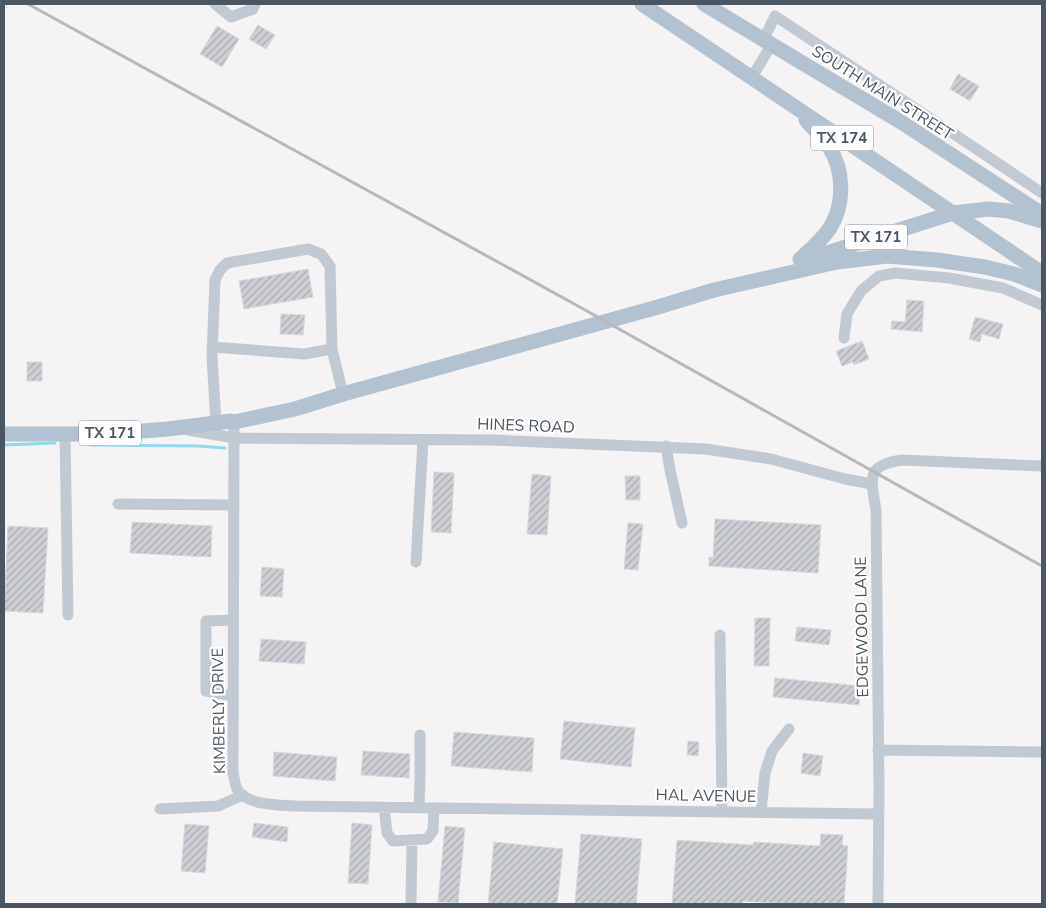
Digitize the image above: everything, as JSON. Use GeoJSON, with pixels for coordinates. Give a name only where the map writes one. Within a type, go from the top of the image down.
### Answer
{"type":"FeatureCollection","features":[{"type":"Feature","properties":{"kind":"main road","name":"TX 174"},"geometry":{"type":"LineString","coordinates":[[642,4],[1042,272]]}},
{"type":"Feature","properties":{"kind":"main road","name":"SOUTH MAIN STREET"},"geometry":{"type":"LineString","coordinates":[[704,4],[901,122],[1042,214]]}},
{"type":"Feature","properties":{"kind":"main road"},"geometry":{"type":"LineString","coordinates":[[792,104],[828,145],[833,154],[837,163],[841,197],[836,217],[830,229],[796,263]]}},
{"type":"Feature","properties":{"kind":"main road","name":"TX 171"},"geometry":{"type":"LineString","coordinates":[[714,290],[746,277],[953,213],[989,209],[1008,211],[1042,221]]}},
{"type":"Feature","properties":{"kind":"main road","name":"TX 171"},"geometry":{"type":"LineString","coordinates":[[4,434],[104,434],[176,428],[216,429],[231,421],[234,422],[295,409],[714,290],[837,262],[887,256],[937,260],[985,267],[1014,274],[1042,285]]}},
{"type":"Feature","properties":{"kind":"street"},"geometry":{"type":"LineString","coordinates":[[215,4],[231,17],[253,9],[255,4]]}},
{"type":"Feature","properties":{"kind":"street"},"geometry":{"type":"LineString","coordinates":[[752,77],[768,42],[775,16],[1042,193]]}},
{"type":"Feature","properties":{"kind":"street"},"geometry":{"type":"LineString","coordinates":[[216,429],[212,348],[215,280],[220,270],[227,263],[308,249],[321,254],[330,266],[332,349],[343,394]]}},
{"type":"Feature","properties":{"kind":"street"},"geometry":{"type":"LineString","coordinates":[[844,338],[847,314],[861,291],[879,276],[895,273],[949,278],[1003,288],[1042,305]]}},
{"type":"Feature","properties":{"kind":"street"},"geometry":{"type":"LineString","coordinates":[[212,348],[304,354],[332,349]]}},
{"type":"Feature","properties":{"kind":"street","name":"KIMBERLY DRIVE"},"geometry":{"type":"LineString","coordinates":[[234,422],[233,773],[237,788],[243,795]]}},
{"type":"Feature","properties":{"kind":"street","name":"HINES ROAD"},"geometry":{"type":"LineString","coordinates":[[216,429],[234,438],[493,440],[706,448],[771,459],[872,484]]}},
{"type":"Feature","properties":{"kind":"street"},"geometry":{"type":"LineString","coordinates":[[65,434],[68,615]]}},
{"type":"Feature","properties":{"kind":"street"},"geometry":{"type":"LineString","coordinates":[[416,562],[424,440]]}},
{"type":"Feature","properties":{"kind":"street"},"geometry":{"type":"LineString","coordinates":[[666,446],[682,523]]}},
{"type":"Feature","properties":{"kind":"street"},"geometry":{"type":"LineString","coordinates":[[872,484],[874,471],[880,466],[888,462],[902,460],[1042,466]]}},
{"type":"Feature","properties":{"kind":"street","name":"EDGEWOOD LANE"},"geometry":{"type":"LineString","coordinates":[[872,484],[876,510],[878,904]]}},
{"type":"Feature","properties":{"kind":"street"},"geometry":{"type":"LineString","coordinates":[[118,504],[234,505]]}},
{"type":"Feature","properties":{"kind":"street"},"geometry":{"type":"LineString","coordinates":[[233,620],[206,621],[206,691],[233,696]]}},
{"type":"Feature","properties":{"kind":"street"},"geometry":{"type":"LineString","coordinates":[[720,635],[722,812]]}},
{"type":"Feature","properties":{"kind":"street"},"geometry":{"type":"LineString","coordinates":[[761,812],[764,773],[772,751],[789,729]]}},
{"type":"Feature","properties":{"kind":"street"},"geometry":{"type":"LineString","coordinates":[[419,808],[420,735]]}},
{"type":"Feature","properties":{"kind":"street"},"geometry":{"type":"LineString","coordinates":[[878,750],[1042,752]]}},
{"type":"Feature","properties":{"kind":"street"},"geometry":{"type":"LineString","coordinates":[[160,809],[218,806],[243,795],[246,798],[265,804],[434,808],[433,831],[427,839],[393,842],[387,833],[384,807]]}},
{"type":"Feature","properties":{"kind":"street","name":"HAL AVENUE"},"geometry":{"type":"LineString","coordinates":[[434,808],[878,814]]}},
{"type":"Feature","properties":{"kind":"street"},"geometry":{"type":"LineString","coordinates":[[411,904],[412,840]]}},
{"type":"Feature","properties":{"kind":"building"},"geometry":{"type":"Polygon","coordinates":[[[258,25],[275,35],[266,49],[249,39],[258,25]]]}},
{"type":"Feature","properties":{"kind":"building"},"geometry":{"type":"Polygon","coordinates":[[[217,26],[239,39],[222,67],[200,54],[217,26]]]}},
{"type":"Feature","properties":{"kind":"building"},"geometry":{"type":"Polygon","coordinates":[[[958,74],[979,86],[970,101],[950,89],[958,74]]]}},
{"type":"Feature","properties":{"kind":"building"},"geometry":{"type":"Polygon","coordinates":[[[308,269],[313,297],[244,309],[239,281],[308,269]]]}},
{"type":"Feature","properties":{"kind":"building"},"geometry":{"type":"Polygon","coordinates":[[[907,300],[924,301],[922,332],[891,329],[892,321],[905,322],[907,300]]]}},
{"type":"Feature","properties":{"kind":"building"},"geometry":{"type":"Polygon","coordinates":[[[281,314],[305,315],[303,335],[280,334],[281,314]]]}},
{"type":"Feature","properties":{"kind":"building"},"geometry":{"type":"Polygon","coordinates":[[[975,317],[1003,324],[999,339],[982,334],[980,342],[969,339],[975,317]]]}},
{"type":"Feature","properties":{"kind":"building"},"geometry":{"type":"Polygon","coordinates":[[[862,341],[869,359],[854,365],[853,362],[842,366],[836,351],[862,341]]]}},
{"type":"Feature","properties":{"kind":"building"},"geometry":{"type":"Polygon","coordinates":[[[27,362],[42,362],[42,381],[27,381],[27,362]]]}},
{"type":"Feature","properties":{"kind":"building"},"geometry":{"type":"Polygon","coordinates":[[[434,472],[454,473],[451,533],[431,532],[434,472]]]}},
{"type":"Feature","properties":{"kind":"building"},"geometry":{"type":"Polygon","coordinates":[[[532,474],[551,476],[547,535],[527,534],[532,474]]]}},
{"type":"Feature","properties":{"kind":"building"},"geometry":{"type":"Polygon","coordinates":[[[625,476],[640,476],[640,500],[626,500],[625,476]]]}},
{"type":"Feature","properties":{"kind":"building"},"geometry":{"type":"Polygon","coordinates":[[[715,519],[821,525],[818,573],[709,566],[709,557],[713,558],[715,519]]]}},
{"type":"Feature","properties":{"kind":"building"},"geometry":{"type":"Polygon","coordinates":[[[132,522],[212,526],[211,557],[130,553],[132,522]]]}},
{"type":"Feature","properties":{"kind":"building"},"geometry":{"type":"Polygon","coordinates":[[[628,523],[643,524],[638,570],[624,569],[628,523]]]}},
{"type":"Feature","properties":{"kind":"building"},"geometry":{"type":"Polygon","coordinates":[[[8,526],[48,528],[43,613],[4,611],[8,526]]]}},
{"type":"Feature","properties":{"kind":"building"},"geometry":{"type":"Polygon","coordinates":[[[262,567],[284,569],[282,597],[260,596],[262,567]]]}},
{"type":"Feature","properties":{"kind":"building"},"geometry":{"type":"Polygon","coordinates":[[[755,618],[770,618],[769,666],[754,666],[755,618]]]}},
{"type":"Feature","properties":{"kind":"building"},"geometry":{"type":"Polygon","coordinates":[[[797,627],[831,630],[829,645],[795,641],[797,627]]]}},
{"type":"Feature","properties":{"kind":"building"},"geometry":{"type":"Polygon","coordinates":[[[261,639],[306,642],[304,664],[259,661],[261,639]]]}},
{"type":"Feature","properties":{"kind":"building"},"geometry":{"type":"Polygon","coordinates":[[[775,678],[861,686],[859,705],[773,697],[775,678]]]}},
{"type":"Feature","properties":{"kind":"building"},"geometry":{"type":"Polygon","coordinates":[[[564,721],[635,728],[631,767],[560,759],[564,721]]]}},
{"type":"Feature","properties":{"kind":"building"},"geometry":{"type":"Polygon","coordinates":[[[454,732],[534,738],[532,772],[451,766],[454,732]]]}},
{"type":"Feature","properties":{"kind":"building"},"geometry":{"type":"Polygon","coordinates":[[[688,741],[699,742],[698,756],[687,755],[688,741]]]}},
{"type":"Feature","properties":{"kind":"building"},"geometry":{"type":"Polygon","coordinates":[[[363,751],[410,754],[409,778],[361,775],[363,751]]]}},
{"type":"Feature","properties":{"kind":"building"},"geometry":{"type":"Polygon","coordinates":[[[274,752],[337,757],[335,781],[273,776],[274,752]]]}},
{"type":"Feature","properties":{"kind":"building"},"geometry":{"type":"Polygon","coordinates":[[[803,753],[823,756],[820,776],[801,773],[803,753]]]}},
{"type":"Feature","properties":{"kind":"building"},"geometry":{"type":"Polygon","coordinates":[[[254,823],[288,827],[287,842],[252,837],[254,823]]]}},
{"type":"Feature","properties":{"kind":"building"},"geometry":{"type":"Polygon","coordinates":[[[352,823],[372,825],[368,884],[348,883],[352,823]]]}},
{"type":"Feature","properties":{"kind":"building"},"geometry":{"type":"Polygon","coordinates":[[[185,824],[209,826],[205,873],[181,871],[185,824]]]}},
{"type":"Feature","properties":{"kind":"building"},"geometry":{"type":"Polygon","coordinates":[[[445,826],[465,828],[458,903],[438,902],[445,826]]]}},
{"type":"Feature","properties":{"kind":"building"},"geometry":{"type":"Polygon","coordinates":[[[581,834],[642,839],[636,904],[575,904],[581,834]]]}},
{"type":"Feature","properties":{"kind":"building"},"geometry":{"type":"Polygon","coordinates":[[[821,834],[843,835],[842,845],[848,846],[844,904],[787,904],[743,901],[742,904],[672,904],[677,840],[753,845],[754,842],[820,846],[821,834]]]}},
{"type":"Feature","properties":{"kind":"building"},"geometry":{"type":"Polygon","coordinates":[[[494,842],[563,849],[557,904],[488,904],[494,842]]]}},
{"type":"Feature","properties":{"kind":"waterway"},"geometry":{"type":"LineString","coordinates":[[4,445],[55,443]]}},
{"type":"Feature","properties":{"kind":"waterway"},"geometry":{"type":"LineString","coordinates":[[81,443],[92,445],[225,448]]}},
{"type":"Feature","properties":{"kind":"railway"},"geometry":{"type":"LineString","coordinates":[[28,4],[578,306],[1042,566]]}}]}
